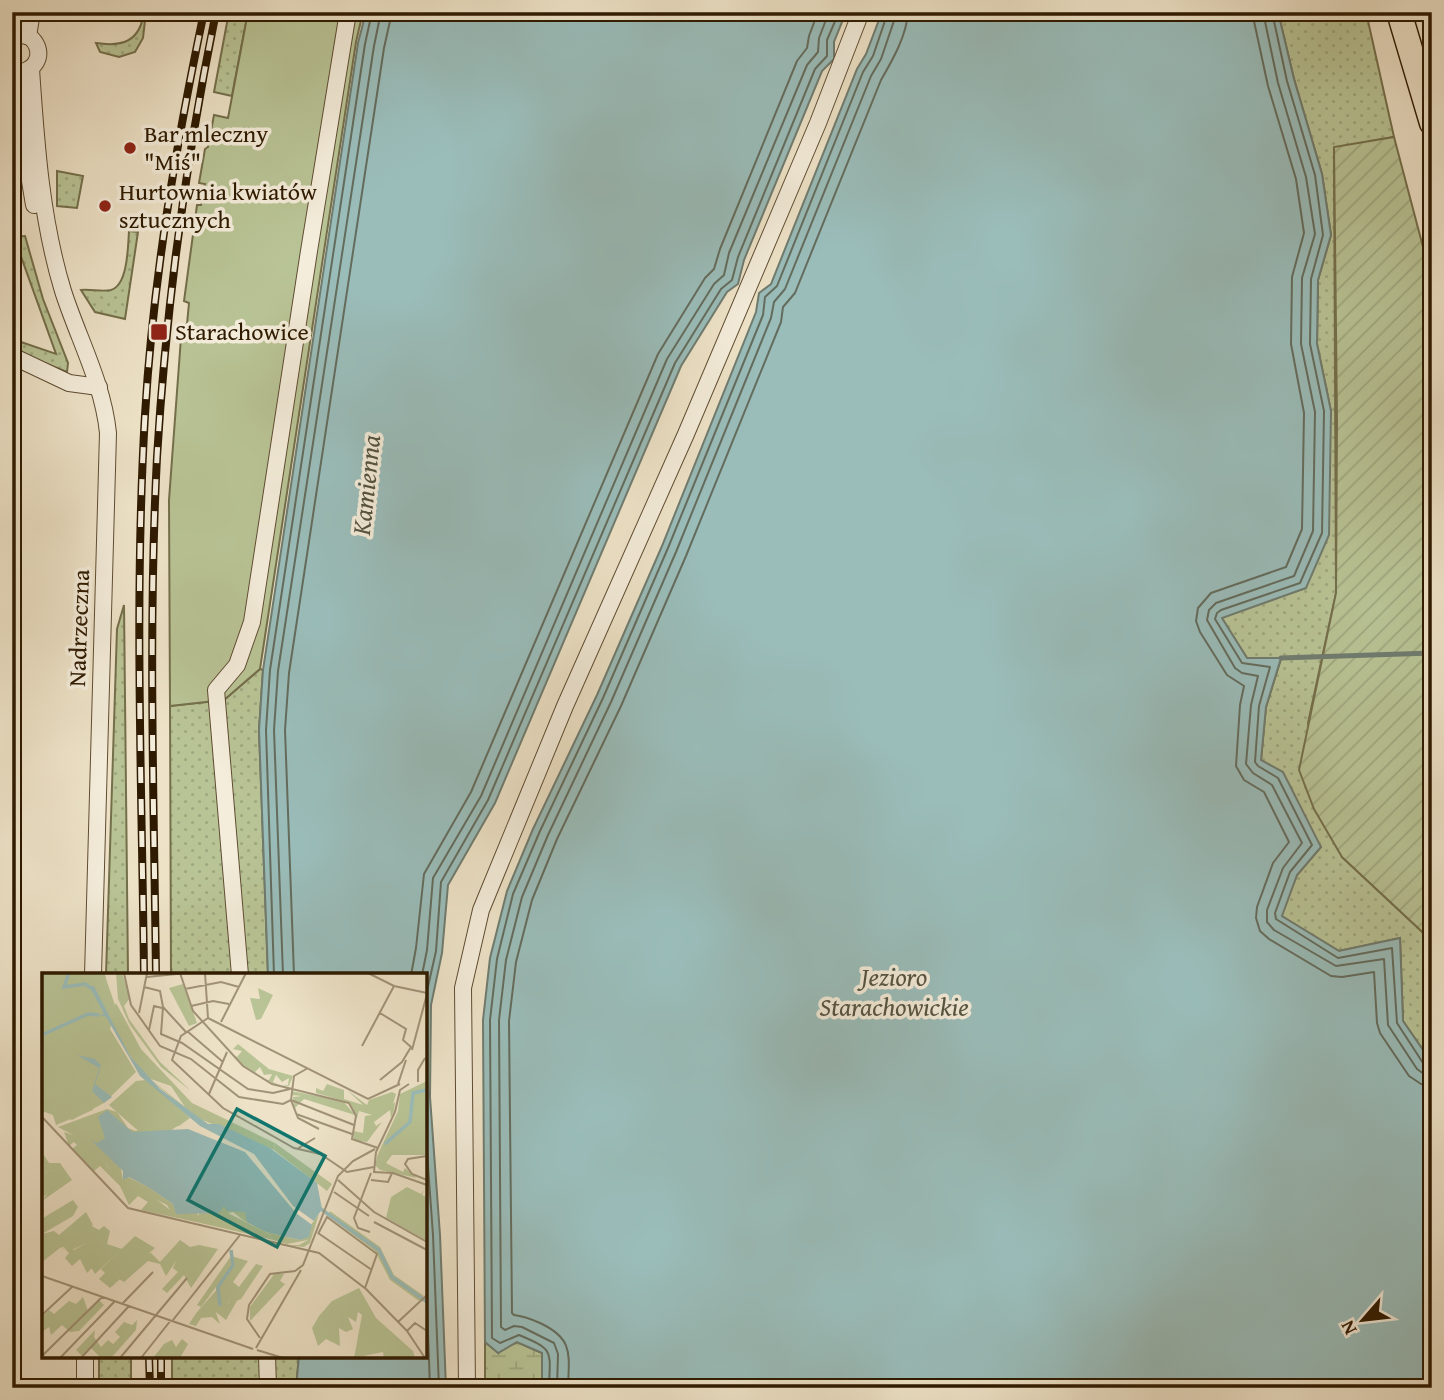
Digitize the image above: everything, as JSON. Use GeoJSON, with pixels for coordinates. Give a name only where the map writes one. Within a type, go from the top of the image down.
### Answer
{"type":"FeatureCollection","features":[{"type":"Feature","properties":{"kind":"main road"},"geometry":{"type":"LineString","coordinates":[[1401,12],[1432,123]]}},
{"type":"Feature","properties":{"kind":"street"},"geometry":{"type":"LineString","coordinates":[[20,36],[32,12]]}},
{"type":"Feature","properties":{"kind":"street"},"geometry":{"type":"LineString","coordinates":[[240,973],[216,690],[237,664],[252,622],[348,12]]}},
{"type":"Feature","properties":{"kind":"street"},"geometry":{"type":"LineString","coordinates":[[467,1388],[463,988],[481,910],[565,706],[686,434],[813,136],[861,12]]}},
{"type":"Feature","properties":{"kind":"street","name":"Nadrzeczna"},"geometry":{"type":"LineString","coordinates":[[20,36],[34,41],[39,50],[37,63],[20,70],[22,133],[38,230],[53,275],[63,290],[99,387],[106,409],[108,433],[93,973]]}},
{"type":"Feature","properties":{"kind":"street"},"geometry":{"type":"LineString","coordinates":[[12,356],[69,383],[99,387]]}},
{"type":"Feature","properties":{"kind":"street"},"geometry":{"type":"LineString","coordinates":[[85,1358],[85,1388]]}},
{"type":"Feature","properties":{"kind":"street"},"geometry":{"type":"LineString","coordinates":[[267,1358],[268,1388]]}},
{"type":"Feature","properties":{"kind":"green space"},"geometry":{"type":"Polygon","coordinates":[[[144,12],[143,38],[135,52],[119,57],[100,52],[96,43],[122,43],[134,36],[144,12]]]}},
{"type":"Feature","properties":{"kind":"green space"},"geometry":{"type":"Polygon","coordinates":[[[229,12],[248,12],[232,96],[214,92],[229,12]]]}},
{"type":"Feature","properties":{"kind":"green space"},"geometry":{"type":"Polygon","coordinates":[[[248,12],[363,12],[356,42],[260,669],[224,700],[170,706],[169,500],[182,324],[187,324],[189,303],[184,301],[197,205],[201,205],[205,184],[199,183],[205,149],[208,147],[214,115],[228,118],[248,12]]]}},
{"type":"Feature","properties":{"kind":"green space"},"geometry":{"type":"Polygon","coordinates":[[[1278,12],[1366,12],[1394,137],[1334,148],[1336,593],[1308,723],[1342,857],[1432,941],[1432,1063],[1403,1021],[1400,938],[1339,951],[1281,916],[1297,875],[1321,847],[1261,760],[1266,707],[1281,659],[1247,658],[1221,617],[1306,588],[1331,411],[1317,344],[1318,280],[1331,235],[1322,174],[1294,79],[1278,12]]]}},
{"type":"Feature","properties":{"kind":"green space"},"geometry":{"type":"Polygon","coordinates":[[[1394,137],[1432,281],[1432,941],[1342,857],[1314,809],[1299,770],[1336,593],[1334,147],[1394,137]]]}},
{"type":"Feature","properties":{"kind":"green space"},"geometry":{"type":"Polygon","coordinates":[[[57,171],[83,176],[77,208],[57,206],[57,171]]]}},
{"type":"Feature","properties":{"kind":"green space"},"geometry":{"type":"Polygon","coordinates":[[[129,231],[138,232],[125,319],[95,312],[81,290],[108,291],[117,287],[126,264],[129,231]]]}},
{"type":"Feature","properties":{"kind":"green space"},"geometry":{"type":"Polygon","coordinates":[[[25,236],[43,299],[68,363],[67,372],[16,352],[21,342],[56,354],[14,237],[25,236]]]}},
{"type":"Feature","properties":{"kind":"green space"},"geometry":{"type":"Polygon","coordinates":[[[124,605],[128,973],[106,973],[117,629],[124,605]]]}},
{"type":"Feature","properties":{"kind":"green space"},"geometry":{"type":"Polygon","coordinates":[[[260,669],[263,670],[259,730],[268,973],[171,973],[170,706],[224,700],[260,669]]]}},
{"type":"Feature","properties":{"kind":"green space"},"geometry":{"type":"Polygon","coordinates":[[[485,1342],[498,1352],[517,1342],[542,1353],[542,1388],[485,1388],[485,1342]]]}},
{"type":"Feature","properties":{"kind":"green space"},"geometry":{"type":"Polygon","coordinates":[[[99,1358],[131,1358],[131,1388],[99,1388],[99,1358]]]}},
{"type":"Feature","properties":{"kind":"green space"},"geometry":{"type":"Polygon","coordinates":[[[172,1358],[299,1358],[296,1388],[172,1388],[172,1358]]]}},
{"type":"Feature","properties":{"kind":"water","name":"Kamienna"},"geometry":{"type":"Polygon","coordinates":[[[366,12],[846,12],[834,42],[834,59],[822,71],[744,260],[738,284],[727,292],[681,366],[495,803],[448,885],[442,953],[431,1005],[430,1097],[440,1235],[446,1388],[296,1388],[299,1358],[427,1358],[427,973],[268,973],[259,730],[263,670],[358,43],[366,12]]]}},
{"type":"Feature","properties":{"kind":"water","name":"Jezioro Starachowickie"},"geometry":{"type":"Polygon","coordinates":[[[882,12],[1278,12],[1294,79],[1322,174],[1331,235],[1318,280],[1317,344],[1331,411],[1329,535],[1306,588],[1222,618],[1247,658],[1281,658],[1266,707],[1261,760],[1283,772],[1321,847],[1297,875],[1282,916],[1339,951],[1400,938],[1403,1021],[1432,1063],[1432,1388],[542,1388],[542,1353],[517,1342],[498,1353],[485,1342],[483,1020],[490,958],[507,891],[662,546],[756,312],[759,293],[771,284],[882,12]]]}},
{"type":"Feature","properties":{"kind":"waterway"},"geometry":{"type":"LineString","coordinates":[[1281,658],[1432,653]]}},
{"type":"Feature","properties":{"kind":"railway"},"geometry":{"type":"LineString","coordinates":[[144,973],[139,625],[145,415],[167,212],[204,12]]}},
{"type":"Feature","properties":{"kind":"railway"},"geometry":{"type":"LineString","coordinates":[[156,973],[152,651],[157,457],[179,233],[195,122],[216,12]]}},
{"type":"Feature","properties":{"kind":"railway"},"geometry":{"type":"LineString","coordinates":[[149,1358],[150,1388]]}},
{"type":"Feature","properties":{"kind":"railway"},"geometry":{"type":"LineString","coordinates":[[161,1358],[161,1388]]}},
{"type":"Feature","properties":{"kind":"place","name":"Bar mleczny \"Miś\""},"geometry":{"type":"Point","coordinates":[130,148]}},
{"type":"Feature","properties":{"kind":"place","name":"Hurtownia kwiatów sztucznych"},"geometry":{"type":"Point","coordinates":[105,206]}},
{"type":"Feature","properties":{"kind":"place","name":"Starachowice"},"geometry":{"type":"Point","coordinates":[159,332]}}]}
